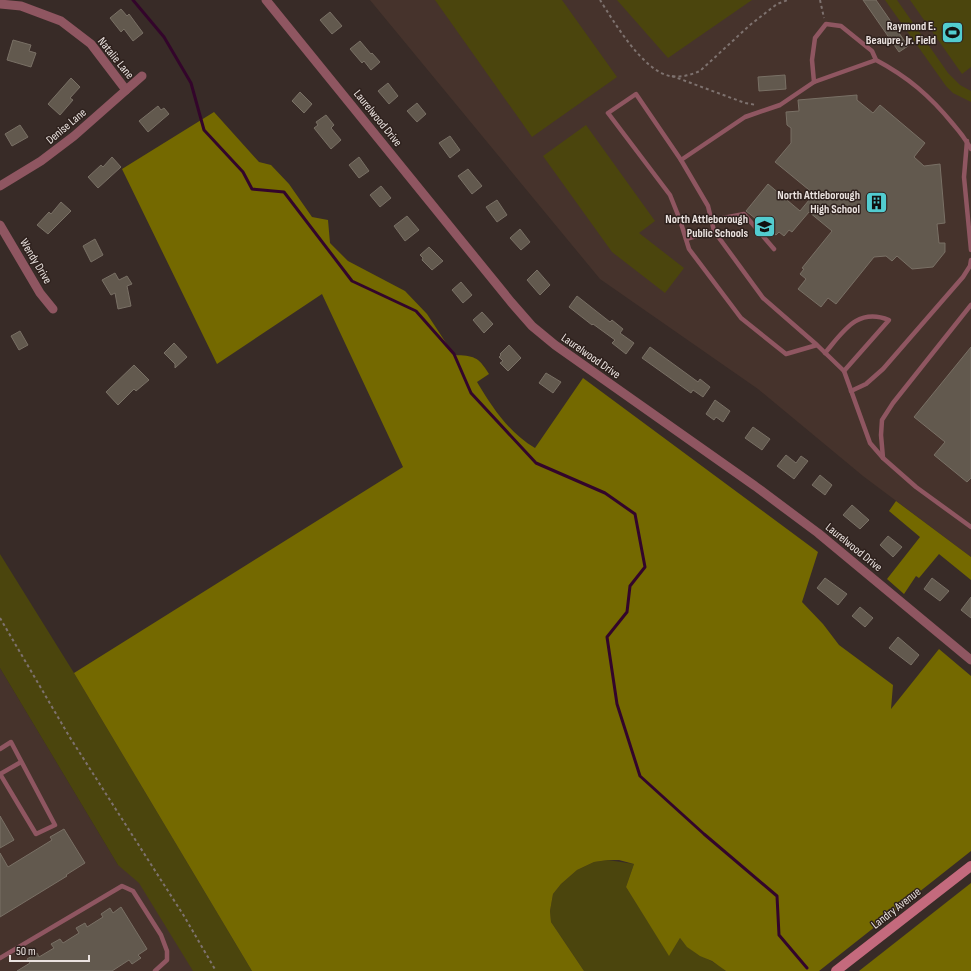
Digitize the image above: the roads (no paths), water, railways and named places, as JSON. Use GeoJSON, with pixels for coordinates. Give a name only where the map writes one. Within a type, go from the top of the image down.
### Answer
{"type":"FeatureCollection","features":[{"type":"Feature","properties":{"kind":"street","name":"Laurelwood Drive"},"geometry":{"type":"LineString","coordinates":[[266,0],[511,302],[539,332],[555,345],[755,486],[818,533],[971,660]]}},
{"type":"Feature","properties":{"kind":"street","name":"Natalie Lane"},"geometry":{"type":"LineString","coordinates":[[0,4],[21,6],[61,21],[91,44],[126,90]]}},
{"type":"Feature","properties":{"kind":"street","name":"Denise Lane"},"geometry":{"type":"LineString","coordinates":[[0,186],[42,161],[74,136],[142,76]]}},
{"type":"Feature","properties":{"kind":"street","name":"Wendy Drive"},"geometry":{"type":"LineString","coordinates":[[0,225],[40,293],[53,309]]}},
{"type":"Feature","properties":{"kind":"street","name":"Landry Avenue"},"geometry":{"type":"LineString","coordinates":[[836,971],[971,866]]}},
{"type":"Feature","properties":{"kind":"lane"},"geometry":{"type":"LineString","coordinates":[[814,82],[812,60],[815,38],[826,24],[841,26],[872,51],[876,60],[895,70],[923,91],[949,119],[967,141],[971,149]]}},
{"type":"Feature","properties":{"kind":"lane"},"geometry":{"type":"LineString","coordinates":[[681,160],[745,117],[780,105],[814,82],[876,60]]}},
{"type":"Feature","properties":{"kind":"lane"},"geometry":{"type":"LineString","coordinates":[[817,345],[786,354],[741,318],[689,249],[670,195],[608,113],[636,94],[681,160],[708,206],[713,220],[714,231],[763,298],[817,345],[844,372],[870,443],[883,458],[916,487],[971,527]]}},
{"type":"Feature","properties":{"kind":"lane"},"geometry":{"type":"LineString","coordinates":[[967,141],[964,177],[971,250]]}},
{"type":"Feature","properties":{"kind":"lane"},"geometry":{"type":"LineString","coordinates":[[713,220],[744,214],[774,249]]}},
{"type":"Feature","properties":{"kind":"lane"},"geometry":{"type":"LineString","coordinates":[[686,239],[714,231]]}},
{"type":"Feature","properties":{"kind":"lane"},"geometry":{"type":"LineString","coordinates":[[851,391],[866,384],[883,369],[962,277],[970,266],[971,260]]}},
{"type":"Feature","properties":{"kind":"lane"},"geometry":{"type":"LineString","coordinates":[[883,458],[881,435],[882,420],[971,305]]}},
{"type":"Feature","properties":{"kind":"lane"},"geometry":{"type":"LineString","coordinates":[[825,353],[851,323],[871,316],[881,316],[889,320],[844,372]]}},
{"type":"Feature","properties":{"kind":"lane"},"geometry":{"type":"LineString","coordinates":[[0,748],[11,742],[55,825],[36,834],[0,774],[21,762]]}},
{"type":"Feature","properties":{"kind":"lane"},"geometry":{"type":"LineString","coordinates":[[0,958],[122,886],[134,891],[161,935],[167,951],[167,960],[155,971]]}},
{"type":"Feature","properties":{"kind":"waterway"},"geometry":{"type":"LineString","coordinates":[[133,0],[164,37],[191,83],[204,130],[243,172],[252,189],[284,192],[352,281],[416,311],[454,354],[471,393],[536,463],[605,493],[635,514],[645,567],[630,586],[627,612],[607,637],[617,704],[640,776],[704,834],[777,896],[779,935],[807,968]]}},
{"type":"Feature","properties":{"kind":"place","name":"Raymond E. Beaupre, Jr. Field"},"geometry":{"type":"Point","coordinates":[952,33]}},
{"type":"Feature","properties":{"kind":"place","name":"North Attleborough High School"},"geometry":{"type":"Point","coordinates":[876,202]}},
{"type":"Feature","properties":{"kind":"place","name":"North Attleborough Public Schools"},"geometry":{"type":"Point","coordinates":[764,226]}}]}
